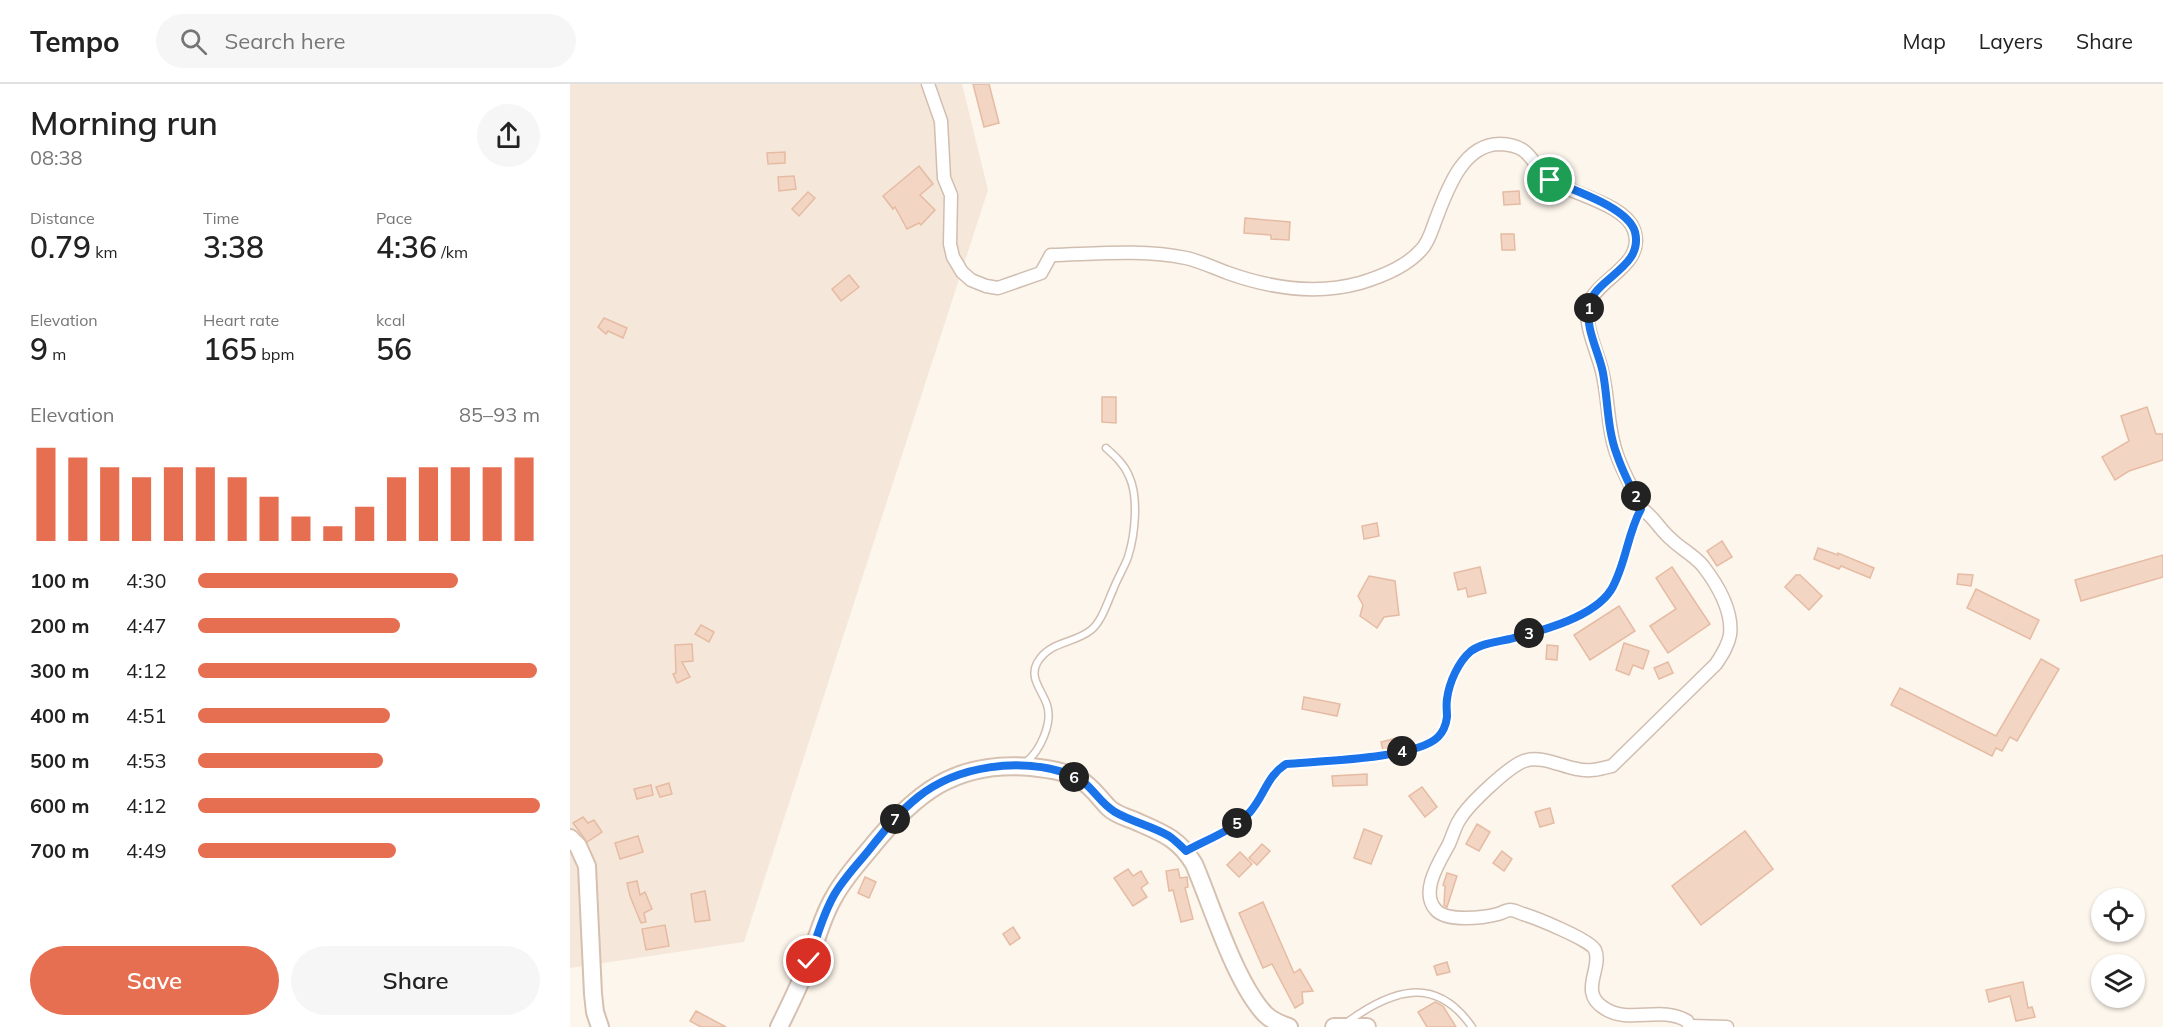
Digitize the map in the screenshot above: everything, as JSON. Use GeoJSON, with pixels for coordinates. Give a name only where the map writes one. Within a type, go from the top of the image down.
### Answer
{"type":"FeatureCollection","features":[{"type":"Feature","properties":{"kind":"street"},"geometry":{"type":"LineString","coordinates":[[928,84],[941,121],[944,178],[951,195],[950,244],[953,257],[962,272],[971,280],[986,286],[998,288],[1041,273],[1051,255],[1128,253],[1184,258],[1269,285],[1292,289],[1324,289],[1359,284],[1404,263],[1423,248],[1443,199],[1460,168],[1471,154],[1486,146],[1501,144],[1524,150],[1550,180],[1605,205],[1626,218],[1634,229],[1636,239],[1634,250],[1628,261],[1596,292],[1589,305],[1592,339],[1603,372],[1616,454],[1641,509],[1703,566],[1722,597],[1730,621],[1730,635],[1726,648],[1716,664],[1612,766],[1594,771],[1539,759],[1523,761],[1502,776],[1461,818],[1436,869],[1430,888],[1430,901],[1443,916],[1460,918],[1497,914],[1509,910],[1530,916],[1590,943],[1596,950],[1592,987],[1594,998],[1602,1007],[1613,1013],[1627,1015],[1658,1013],[1681,1018],[1690,1027],[1708,1025],[1727,1027]]}},
{"type":"Feature","properties":{"kind":"street"},"geometry":{"type":"LineString","coordinates":[[779,1027],[809,961],[821,923],[834,895],[899,814],[918,796],[951,779],[986,768],[1021,766],[1067,773],[1079,779],[1091,787],[1115,813],[1170,837],[1186,851],[1194,864],[1232,958],[1251,995],[1267,1016],[1289,1027]]}},
{"type":"Feature","properties":{"kind":"street"},"geometry":{"type":"LineString","coordinates":[[570,838],[578,846],[587,866],[592,994],[600,1027]]}},
{"type":"Feature","properties":{"kind":"street"},"geometry":{"type":"LineString","coordinates":[[1334,1027],[1367,1027]]}},
{"type":"Feature","properties":{"kind":"lane"},"geometry":{"type":"LineString","coordinates":[[1021,766],[1033,756],[1040,746],[1047,727],[1048,707],[1035,680],[1034,669],[1039,659],[1050,649],[1083,636],[1093,629],[1101,617],[1128,557],[1135,520],[1130,477],[1121,462],[1106,448]]}},
{"type":"Feature","properties":{"kind":"lane"},"geometry":{"type":"LineString","coordinates":[[1186,851],[1237,824],[1260,799],[1269,780],[1277,770],[1286,764],[1387,755],[1421,746],[1436,739],[1444,729],[1450,684],[1460,664],[1470,652],[1480,646],[1572,619],[1594,606],[1610,592],[1621,570],[1641,509]]}},
{"type":"Feature","properties":{"kind":"lane"},"geometry":{"type":"LineString","coordinates":[[1340,1027],[1377,1003],[1400,994],[1416,991],[1433,994],[1463,1014],[1472,1027]]}},
{"type":"Feature","properties":{"kind":"shaded area"},"geometry":{"type":"Polygon","coordinates":[[[570,84],[962,84],[988,190],[744,942],[570,968],[570,84]]]}},
{"type":"Feature","properties":{"kind":"building"},"geometry":{"type":"Polygon","coordinates":[[[973,84],[989,84],[999,123],[984,127],[973,84]]]}},
{"type":"Feature","properties":{"kind":"building"},"geometry":{"type":"Polygon","coordinates":[[[785,152],[785,163],[768,164],[767,153],[785,152]]]}},
{"type":"Feature","properties":{"kind":"building"},"geometry":{"type":"Polygon","coordinates":[[[919,166],[933,184],[920,195],[935,210],[921,225],[919,223],[907,229],[895,207],[893,209],[883,196],[919,166]]]}},
{"type":"Feature","properties":{"kind":"building"},"geometry":{"type":"Polygon","coordinates":[[[794,176],[796,189],[779,191],[778,177],[794,176]]]}},
{"type":"Feature","properties":{"kind":"building"},"geometry":{"type":"Polygon","coordinates":[[[1519,191],[1520,204],[1504,205],[1503,192],[1519,191]]]}},
{"type":"Feature","properties":{"kind":"building"},"geometry":{"type":"Polygon","coordinates":[[[808,192],[815,198],[799,216],[792,209],[808,192]]]}},
{"type":"Feature","properties":{"kind":"building"},"geometry":{"type":"Polygon","coordinates":[[[1245,218],[1290,222],[1289,240],[1271,239],[1271,235],[1244,233],[1245,218]]]}},
{"type":"Feature","properties":{"kind":"building"},"geometry":{"type":"Polygon","coordinates":[[[1501,234],[1514,234],[1515,250],[1502,250],[1501,234]]]}},
{"type":"Feature","properties":{"kind":"building"},"geometry":{"type":"Polygon","coordinates":[[[849,275],[859,287],[841,301],[832,289],[849,275]]]}},
{"type":"Feature","properties":{"kind":"building"},"geometry":{"type":"Polygon","coordinates":[[[604,318],[627,328],[623,338],[608,331],[606,334],[598,327],[604,318]]]}},
{"type":"Feature","properties":{"kind":"building"},"geometry":{"type":"Polygon","coordinates":[[[1102,397],[1116,397],[1116,423],[1102,422],[1102,397]]]}},
{"type":"Feature","properties":{"kind":"building"},"geometry":{"type":"Polygon","coordinates":[[[2147,407],[2156,434],[2163,434],[2163,460],[2129,471],[2115,480],[2102,457],[2129,441],[2121,416],[2147,407]]]}},
{"type":"Feature","properties":{"kind":"building"},"geometry":{"type":"Polygon","coordinates":[[[1377,523],[1379,536],[1364,539],[1362,526],[1377,523]]]}},
{"type":"Feature","properties":{"kind":"building"},"geometry":{"type":"Polygon","coordinates":[[[1722,541],[1732,557],[1717,566],[1707,551],[1722,541]]]}},
{"type":"Feature","properties":{"kind":"building"},"geometry":{"type":"Polygon","coordinates":[[[1818,548],[1838,555],[1838,553],[1874,568],[1870,578],[1841,566],[1839,569],[1814,559],[1818,548]]]}},
{"type":"Feature","properties":{"kind":"building"},"geometry":{"type":"Polygon","coordinates":[[[2163,555],[2163,577],[2081,601],[2075,580],[2163,555]]]}},
{"type":"Feature","properties":{"kind":"building"},"geometry":{"type":"Polygon","coordinates":[[[1480,567],[1486,593],[1468,597],[1466,588],[1458,590],[1454,573],[1480,567]]]}},
{"type":"Feature","properties":{"kind":"building"},"geometry":{"type":"Polygon","coordinates":[[[1672,567],[1710,624],[1668,653],[1650,626],[1676,609],[1656,578],[1672,567]]]}},
{"type":"Feature","properties":{"kind":"building"},"geometry":{"type":"Polygon","coordinates":[[[1958,574],[1973,575],[1971,586],[1957,584],[1958,574]]]}},
{"type":"Feature","properties":{"kind":"building"},"geometry":{"type":"Polygon","coordinates":[[[1796,575],[1800,575],[1822,596],[1809,610],[1785,587],[1796,575]]]}},
{"type":"Feature","properties":{"kind":"building"},"geometry":{"type":"Polygon","coordinates":[[[1369,576],[1395,581],[1399,615],[1384,617],[1377,628],[1360,616],[1363,605],[1358,596],[1369,576]]]}},
{"type":"Feature","properties":{"kind":"building"},"geometry":{"type":"Polygon","coordinates":[[[1976,589],[2039,620],[2030,639],[1967,608],[1976,589]]]}},
{"type":"Feature","properties":{"kind":"building"},"geometry":{"type":"Polygon","coordinates":[[[1619,606],[1635,631],[1590,660],[1574,635],[1619,606]]]}},
{"type":"Feature","properties":{"kind":"building"},"geometry":{"type":"Polygon","coordinates":[[[701,625],[714,632],[709,642],[695,634],[701,625]]]}},
{"type":"Feature","properties":{"kind":"building"},"geometry":{"type":"Polygon","coordinates":[[[1624,643],[1649,651],[1643,669],[1633,665],[1629,675],[1616,670],[1624,643]]]}},
{"type":"Feature","properties":{"kind":"building"},"geometry":{"type":"Polygon","coordinates":[[[692,644],[693,661],[682,662],[690,677],[677,683],[673,674],[676,673],[675,645],[692,644]]]}},
{"type":"Feature","properties":{"kind":"building"},"geometry":{"type":"Polygon","coordinates":[[[1547,645],[1558,646],[1557,660],[1546,659],[1547,645]]]}},
{"type":"Feature","properties":{"kind":"building"},"geometry":{"type":"Polygon","coordinates":[[[2041,659],[2059,669],[2017,741],[2010,737],[2002,751],[1996,748],[1992,756],[1891,705],[1900,688],[1996,736],[2041,659]]]}},
{"type":"Feature","properties":{"kind":"building"},"geometry":{"type":"Polygon","coordinates":[[[1668,662],[1673,673],[1659,679],[1654,668],[1668,662]]]}},
{"type":"Feature","properties":{"kind":"building"},"geometry":{"type":"Polygon","coordinates":[[[1304,697],[1340,704],[1337,716],[1302,709],[1304,697]]]}},
{"type":"Feature","properties":{"kind":"building"},"geometry":{"type":"Polygon","coordinates":[[[1401,737],[1403,746],[1383,750],[1381,742],[1401,737]]]}},
{"type":"Feature","properties":{"kind":"building"},"geometry":{"type":"Polygon","coordinates":[[[1367,774],[1367,785],[1333,786],[1332,776],[1367,774]]]}},
{"type":"Feature","properties":{"kind":"building"},"geometry":{"type":"Polygon","coordinates":[[[669,783],[672,794],[660,797],[656,787],[669,783]]]}},
{"type":"Feature","properties":{"kind":"building"},"geometry":{"type":"Polygon","coordinates":[[[651,785],[653,795],[637,799],[634,789],[651,785]]]}},
{"type":"Feature","properties":{"kind":"building"},"geometry":{"type":"Polygon","coordinates":[[[1422,787],[1437,807],[1425,817],[1409,796],[1422,787]]]}},
{"type":"Feature","properties":{"kind":"building"},"geometry":{"type":"Polygon","coordinates":[[[1550,808],[1554,823],[1540,827],[1535,812],[1550,808]]]}},
{"type":"Feature","properties":{"kind":"building"},"geometry":{"type":"Polygon","coordinates":[[[583,817],[588,823],[594,820],[602,832],[587,842],[573,823],[583,817]]]}},
{"type":"Feature","properties":{"kind":"building"},"geometry":{"type":"Polygon","coordinates":[[[1477,824],[1490,832],[1479,851],[1466,844],[1477,824]]]}},
{"type":"Feature","properties":{"kind":"building"},"geometry":{"type":"Polygon","coordinates":[[[1364,829],[1382,836],[1371,864],[1354,858],[1364,829]]]}},
{"type":"Feature","properties":{"kind":"building"},"geometry":{"type":"Polygon","coordinates":[[[1745,831],[1773,869],[1701,925],[1672,886],[1745,831]]]}},
{"type":"Feature","properties":{"kind":"building"},"geometry":{"type":"Polygon","coordinates":[[[638,836],[643,852],[620,859],[615,843],[638,836]]]}},
{"type":"Feature","properties":{"kind":"building"},"geometry":{"type":"Polygon","coordinates":[[[1262,844],[1270,851],[1257,865],[1249,858],[1262,844]]]}},
{"type":"Feature","properties":{"kind":"building"},"geometry":{"type":"Polygon","coordinates":[[[1502,851],[1512,859],[1504,871],[1493,863],[1502,851]]]}},
{"type":"Feature","properties":{"kind":"building"},"geometry":{"type":"Polygon","coordinates":[[[1240,852],[1252,864],[1239,877],[1227,865],[1240,852]]]}},
{"type":"Feature","properties":{"kind":"building"},"geometry":{"type":"Polygon","coordinates":[[[1128,869],[1133,876],[1141,871],[1148,883],[1141,888],[1147,897],[1133,906],[1114,878],[1128,869]]]}},
{"type":"Feature","properties":{"kind":"building"},"geometry":{"type":"Polygon","coordinates":[[[1178,869],[1180,878],[1187,877],[1188,887],[1185,888],[1193,919],[1181,922],[1173,890],[1169,891],[1166,871],[1178,869]]]}},
{"type":"Feature","properties":{"kind":"building"},"geometry":{"type":"Polygon","coordinates":[[[1447,873],[1457,876],[1447,907],[1444,905],[1445,886],[1443,885],[1447,873]]]}},
{"type":"Feature","properties":{"kind":"building"},"geometry":{"type":"Polygon","coordinates":[[[865,877],[876,882],[869,898],[858,893],[865,877]]]}},
{"type":"Feature","properties":{"kind":"building"},"geometry":{"type":"Polygon","coordinates":[[[637,881],[640,895],[645,892],[652,909],[644,913],[646,922],[641,923],[627,883],[637,881]]]}},
{"type":"Feature","properties":{"kind":"building"},"geometry":{"type":"Polygon","coordinates":[[[705,891],[710,920],[695,922],[691,894],[705,891]]]}},
{"type":"Feature","properties":{"kind":"building"},"geometry":{"type":"Polygon","coordinates":[[[1263,902],[1294,973],[1300,969],[1313,991],[1302,992],[1303,1003],[1295,1008],[1272,964],[1263,968],[1239,913],[1263,902]]]}},
{"type":"Feature","properties":{"kind":"building"},"geometry":{"type":"Polygon","coordinates":[[[665,925],[669,946],[646,950],[642,929],[665,925]]]}},
{"type":"Feature","properties":{"kind":"building"},"geometry":{"type":"Polygon","coordinates":[[[1013,927],[1020,938],[1010,945],[1003,934],[1013,927]]]}},
{"type":"Feature","properties":{"kind":"building"},"geometry":{"type":"Polygon","coordinates":[[[1447,962],[1450,972],[1437,975],[1434,966],[1447,962]]]}},
{"type":"Feature","properties":{"kind":"building"},"geometry":{"type":"Polygon","coordinates":[[[2023,982],[2028,1008],[2032,1007],[2035,1017],[2016,1021],[2010,996],[1989,1002],[1986,990],[2023,982]]]}},
{"type":"Feature","properties":{"kind":"building"},"geometry":{"type":"Polygon","coordinates":[[[1435,1002],[1443,1006],[1456,1027],[1427,1027],[1418,1012],[1435,1002]]]}},
{"type":"Feature","properties":{"kind":"building"},"geometry":{"type":"Polygon","coordinates":[[[696,1011],[726,1027],[701,1027],[690,1021],[696,1011]]]}},
{"type":"Feature","properties":{"kind":"route"},"geometry":{"type":"LineString","coordinates":[[809,961],[821,923],[834,895],[899,814],[918,796],[931,788],[968,773],[1004,766],[1021,766],[1067,773],[1091,787],[1115,813],[1158,830],[1186,851],[1237,824],[1260,799],[1269,780],[1277,770],[1286,764],[1387,755],[1421,746],[1436,739],[1444,729],[1450,684],[1460,664],[1470,652],[1480,646],[1572,619],[1594,606],[1610,592],[1621,570],[1641,509],[1616,454],[1603,372],[1592,339],[1589,305],[1596,292],[1628,261],[1634,250],[1636,239],[1634,229],[1626,218],[1582,193],[1550,180]]}}]}
